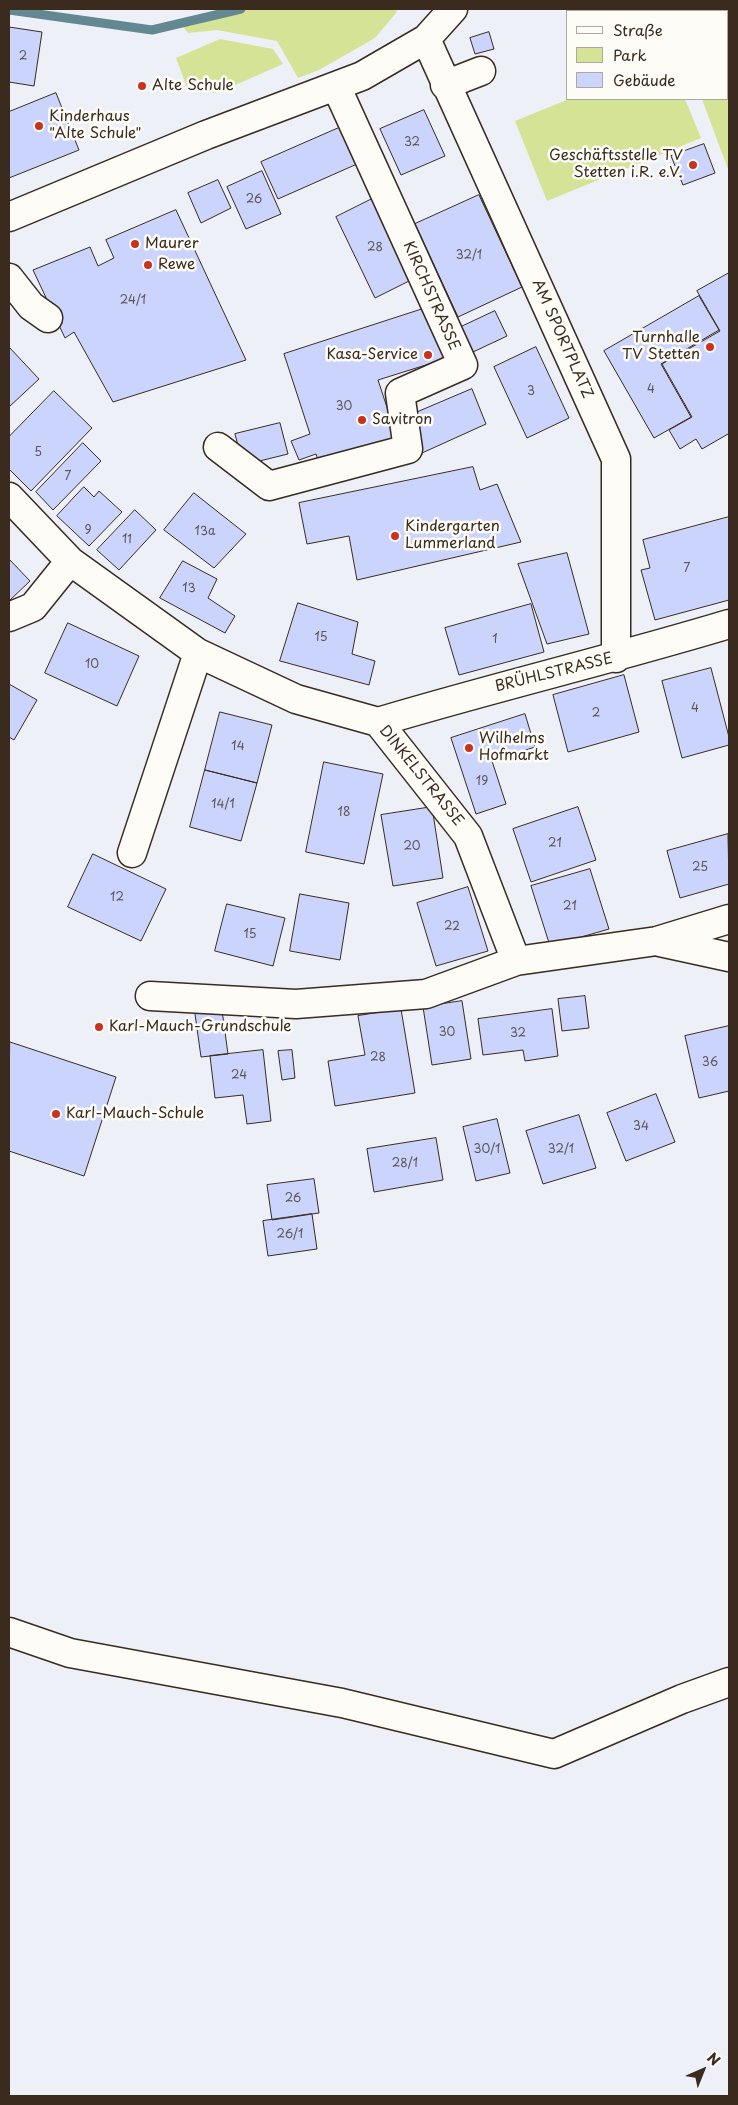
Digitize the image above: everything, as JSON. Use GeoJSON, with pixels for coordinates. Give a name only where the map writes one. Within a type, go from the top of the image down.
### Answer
{"type":"FeatureCollection","features":[{"type":"Feature","properties":{"kind":"street"},"geometry":{"type":"LineString","coordinates":[[9,217],[206,135],[362,76],[426,39],[453,9]]}},
{"type":"Feature","properties":{"kind":"street","name":"AM SPORTPLATZ"},"geometry":{"type":"LineString","coordinates":[[426,39],[616,459],[616,658]]}},
{"type":"Feature","properties":{"kind":"street"},"geometry":{"type":"LineString","coordinates":[[445,84],[481,71]]}},
{"type":"Feature","properties":{"kind":"street","name":"KIRCHSTRASSE"},"geometry":{"type":"LineString","coordinates":[[218,447],[269,486],[408,449],[400,392],[463,365],[336,86]]}},
{"type":"Feature","properties":{"kind":"street"},"geometry":{"type":"LineString","coordinates":[[9,278],[31,306],[48,318]]}},
{"type":"Feature","properties":{"kind":"street","name":"DINKELSTRASSE"},"geometry":{"type":"LineString","coordinates":[[9,497],[70,561],[198,653],[296,698],[378,722],[468,836],[516,961]]}},
{"type":"Feature","properties":{"kind":"street"},"geometry":{"type":"LineString","coordinates":[[9,617],[33,607],[70,561]]}},
{"type":"Feature","properties":{"kind":"street","name":"BRÜHLSTRASSE"},"geometry":{"type":"LineString","coordinates":[[378,722],[489,689],[616,658],[729,624]]}},
{"type":"Feature","properties":{"kind":"street"},"geometry":{"type":"LineString","coordinates":[[132,853],[198,653]]}},
{"type":"Feature","properties":{"kind":"street"},"geometry":{"type":"LineString","coordinates":[[150,996],[296,1004],[426,994],[516,961],[657,941],[729,920]]}},
{"type":"Feature","properties":{"kind":"street"},"geometry":{"type":"LineString","coordinates":[[657,941],[729,957]]}},
{"type":"Feature","properties":{"kind":"street"},"geometry":{"type":"LineString","coordinates":[[9,1632],[70,1653],[342,1703],[554,1754],[682,1699],[729,1682]]}},
{"type":"Feature","properties":{"kind":"green space"},"geometry":{"type":"Polygon","coordinates":[[[226,9],[397,9],[396,13],[375,38],[319,70],[298,78],[277,41],[217,30],[188,33],[178,20],[226,9]]]}},
{"type":"Feature","properties":{"kind":"green space"},"geometry":{"type":"Polygon","coordinates":[[[728,22],[729,172],[702,100],[728,100],[728,22]]]}},
{"type":"Feature","properties":{"kind":"green space"},"geometry":{"type":"Polygon","coordinates":[[[220,39],[273,49],[283,64],[217,93],[188,90],[176,58],[220,39]]]}},
{"type":"Feature","properties":{"kind":"green space"},"geometry":{"type":"Polygon","coordinates":[[[567,100],[685,100],[701,138],[547,201],[515,121],[567,100]]]}},
{"type":"Feature","properties":{"kind":"building"},"geometry":{"type":"Polygon","coordinates":[[[9,27],[42,32],[34,86],[9,82],[9,27]]]}},
{"type":"Feature","properties":{"kind":"building"},"geometry":{"type":"Polygon","coordinates":[[[489,32],[494,49],[475,54],[470,38],[489,32]]]}},
{"type":"Feature","properties":{"kind":"building","name":"Kinderhaus \"Alte Schule\""},"geometry":{"type":"Polygon","coordinates":[[[56,93],[79,150],[9,178],[9,112],[56,93]]]}},
{"type":"Feature","properties":{"kind":"building"},"geometry":{"type":"Polygon","coordinates":[[[424,110],[445,156],[401,175],[380,129],[424,110]]]}},
{"type":"Feature","properties":{"kind":"building"},"geometry":{"type":"Polygon","coordinates":[[[341,127],[357,164],[278,199],[261,162],[341,127]]]}},
{"type":"Feature","properties":{"kind":"building","name":"Geschäftsstelle TV Stetten i.R. e.V."},"geometry":{"type":"Polygon","coordinates":[[[704,144],[715,173],[683,185],[671,156],[704,144]]]}},
{"type":"Feature","properties":{"kind":"building"},"geometry":{"type":"Polygon","coordinates":[[[262,171],[281,214],[246,229],[227,187],[262,171]]]}},
{"type":"Feature","properties":{"kind":"building"},"geometry":{"type":"Polygon","coordinates":[[[218,180],[231,208],[201,223],[188,193],[218,180]]]}},
{"type":"Feature","properties":{"kind":"building"},"geometry":{"type":"Polygon","coordinates":[[[479,195],[522,287],[458,317],[415,224],[479,195]]]}},
{"type":"Feature","properties":{"kind":"building"},"geometry":{"type":"Polygon","coordinates":[[[374,198],[413,279],[375,298],[336,217],[374,198]]]}},
{"type":"Feature","properties":{"kind":"building"},"geometry":{"type":"Polygon","coordinates":[[[176,210],[246,360],[113,402],[74,332],[65,338],[33,270],[90,247],[98,266],[114,258],[106,240],[176,210]]]}},
{"type":"Feature","properties":{"kind":"building","name":"Turnhalle TV Stetten"},"geometry":{"type":"Polygon","coordinates":[[[729,273],[729,436],[728,434],[702,449],[696,439],[680,449],[669,430],[692,417],[662,364],[720,331],[697,291],[729,273]]]}},
{"type":"Feature","properties":{"kind":"building"},"geometry":{"type":"Polygon","coordinates":[[[699,296],[719,330],[661,364],[691,417],[654,438],[604,351],[699,296]]]}},
{"type":"Feature","properties":{"kind":"building"},"geometry":{"type":"Polygon","coordinates":[[[429,307],[445,359],[378,380],[397,438],[320,465],[316,454],[299,460],[291,441],[310,434],[284,354],[429,307]]]}},
{"type":"Feature","properties":{"kind":"building"},"geometry":{"type":"Polygon","coordinates":[[[495,311],[507,336],[473,352],[461,327],[495,311]]]}},
{"type":"Feature","properties":{"kind":"building"},"geometry":{"type":"Polygon","coordinates":[[[9,347],[39,379],[9,407],[9,347]]]}},
{"type":"Feature","properties":{"kind":"building"},"geometry":{"type":"Polygon","coordinates":[[[536,347],[569,418],[527,438],[494,367],[536,347]]]}},
{"type":"Feature","properties":{"kind":"building"},"geometry":{"type":"Polygon","coordinates":[[[472,389],[486,424],[422,453],[406,417],[472,389]]]}},
{"type":"Feature","properties":{"kind":"building"},"geometry":{"type":"Polygon","coordinates":[[[54,391],[92,428],[31,491],[9,469],[9,437],[54,391]]]}},
{"type":"Feature","properties":{"kind":"building"},"geometry":{"type":"Polygon","coordinates":[[[280,423],[288,454],[243,465],[235,434],[280,423]]]}},
{"type":"Feature","properties":{"kind":"building"},"geometry":{"type":"Polygon","coordinates":[[[83,443],[101,461],[53,510],[36,492],[83,443]]]}},
{"type":"Feature","properties":{"kind":"building"},"geometry":{"type":"Polygon","coordinates":[[[473,467],[480,490],[497,484],[521,542],[357,580],[349,536],[307,544],[299,503],[473,467]]]}},
{"type":"Feature","properties":{"kind":"building"},"geometry":{"type":"Polygon","coordinates":[[[84,487],[94,497],[99,491],[122,512],[89,546],[57,516],[84,487]]]}},
{"type":"Feature","properties":{"kind":"building"},"geometry":{"type":"Polygon","coordinates":[[[194,493],[246,534],[214,568],[164,530],[194,493]]]}},
{"type":"Feature","properties":{"kind":"building"},"geometry":{"type":"Polygon","coordinates":[[[135,510],[156,530],[119,570],[97,550],[135,510]]]}},
{"type":"Feature","properties":{"kind":"building"},"geometry":{"type":"Polygon","coordinates":[[[729,517],[729,600],[655,620],[641,570],[650,568],[643,540],[729,517]]]}},
{"type":"Feature","properties":{"kind":"building"},"geometry":{"type":"Polygon","coordinates":[[[567,553],[589,634],[547,644],[518,564],[567,553]]]}},
{"type":"Feature","properties":{"kind":"building"},"geometry":{"type":"Polygon","coordinates":[[[9,559],[30,581],[9,601],[9,559]]]}},
{"type":"Feature","properties":{"kind":"building"},"geometry":{"type":"Polygon","coordinates":[[[183,561],[217,579],[208,598],[235,616],[225,633],[160,598],[183,561]]]}},
{"type":"Feature","properties":{"kind":"building"},"geometry":{"type":"Polygon","coordinates":[[[298,603],[358,622],[352,654],[375,661],[369,685],[280,661],[298,603]]]}},
{"type":"Feature","properties":{"kind":"building"},"geometry":{"type":"Polygon","coordinates":[[[531,604],[544,652],[459,675],[445,628],[531,604]]]}},
{"type":"Feature","properties":{"kind":"building"},"geometry":{"type":"Polygon","coordinates":[[[68,623],[139,656],[117,706],[45,673],[68,623]]]}},
{"type":"Feature","properties":{"kind":"building"},"geometry":{"type":"Polygon","coordinates":[[[711,668],[729,737],[729,745],[682,758],[662,681],[711,668]]]}},
{"type":"Feature","properties":{"kind":"building"},"geometry":{"type":"Polygon","coordinates":[[[624,675],[639,732],[568,752],[553,695],[624,675]]]}},
{"type":"Feature","properties":{"kind":"building"},"geometry":{"type":"Polygon","coordinates":[[[9,684],[37,700],[14,740],[9,737],[9,684]]]}},
{"type":"Feature","properties":{"kind":"building"},"geometry":{"type":"Polygon","coordinates":[[[220,712],[272,725],[257,783],[205,770],[220,712]]]}},
{"type":"Feature","properties":{"kind":"building"},"geometry":{"type":"Polygon","coordinates":[[[525,714],[535,747],[492,761],[506,804],[476,814],[451,738],[525,714]]]}},
{"type":"Feature","properties":{"kind":"building"},"geometry":{"type":"Polygon","coordinates":[[[324,762],[383,774],[364,864],[306,852],[324,762]]]}},
{"type":"Feature","properties":{"kind":"building"},"geometry":{"type":"Polygon","coordinates":[[[205,770],[257,783],[241,841],[190,827],[205,770]]]}},
{"type":"Feature","properties":{"kind":"building"},"geometry":{"type":"Polygon","coordinates":[[[432,807],[443,878],[393,886],[381,815],[432,807]]]}},
{"type":"Feature","properties":{"kind":"building"},"geometry":{"type":"Polygon","coordinates":[[[578,807],[596,860],[531,882],[513,829],[578,807]]]}},
{"type":"Feature","properties":{"kind":"building"},"geometry":{"type":"Polygon","coordinates":[[[728,834],[729,884],[680,898],[667,851],[728,834]]]}},
{"type":"Feature","properties":{"kind":"building"},"geometry":{"type":"Polygon","coordinates":[[[93,854],[166,889],[141,941],[68,907],[93,854]]]}},
{"type":"Feature","properties":{"kind":"building"},"geometry":{"type":"Polygon","coordinates":[[[590,869],[609,929],[550,946],[531,886],[590,869]]]}},
{"type":"Feature","properties":{"kind":"building"},"geometry":{"type":"Polygon","coordinates":[[[468,887],[488,951],[436,966],[417,903],[468,887]]]}},
{"type":"Feature","properties":{"kind":"building"},"geometry":{"type":"Polygon","coordinates":[[[300,894],[349,903],[340,960],[290,951],[300,894]]]}},
{"type":"Feature","properties":{"kind":"building"},"geometry":{"type":"Polygon","coordinates":[[[227,904],[285,918],[273,966],[215,951],[227,904]]]}},
{"type":"Feature","properties":{"kind":"building"},"geometry":{"type":"Polygon","coordinates":[[[585,996],[589,1028],[562,1031],[558,999],[585,996]]]}},
{"type":"Feature","properties":{"kind":"building"},"geometry":{"type":"Polygon","coordinates":[[[462,1001],[471,1059],[432,1065],[423,1007],[462,1001]]]}},
{"type":"Feature","properties":{"kind":"building"},"geometry":{"type":"Polygon","coordinates":[[[401,1009],[415,1093],[335,1106],[328,1061],[365,1055],[358,1016],[401,1009]]]}},
{"type":"Feature","properties":{"kind":"building"},"geometry":{"type":"Polygon","coordinates":[[[552,1009],[558,1056],[525,1061],[523,1050],[483,1055],[478,1019],[552,1009]]]}},
{"type":"Feature","properties":{"kind":"building"},"geometry":{"type":"Polygon","coordinates":[[[222,1010],[228,1054],[201,1057],[195,1014],[222,1010]]]}},
{"type":"Feature","properties":{"kind":"building"},"geometry":{"type":"Polygon","coordinates":[[[729,1026],[729,1091],[699,1098],[685,1036],[729,1026]]]}},
{"type":"Feature","properties":{"kind":"building","name":"Karl-Mauch-Schule"},"geometry":{"type":"Polygon","coordinates":[[[10,1042],[116,1077],[84,1176],[9,1151],[10,1042]]]}},
{"type":"Feature","properties":{"kind":"building"},"geometry":{"type":"Polygon","coordinates":[[[263,1050],[271,1121],[247,1124],[243,1095],[215,1098],[210,1056],[263,1050]]]}},
{"type":"Feature","properties":{"kind":"building"},"geometry":{"type":"Polygon","coordinates":[[[292,1050],[295,1078],[282,1080],[278,1051],[292,1050]]]}},
{"type":"Feature","properties":{"kind":"building"},"geometry":{"type":"Polygon","coordinates":[[[656,1094],[675,1142],[626,1161],[607,1113],[656,1094]]]}},
{"type":"Feature","properties":{"kind":"building"},"geometry":{"type":"Polygon","coordinates":[[[579,1115],[596,1168],[543,1184],[526,1131],[579,1115]]]}},
{"type":"Feature","properties":{"kind":"building"},"geometry":{"type":"Polygon","coordinates":[[[497,1119],[510,1173],[476,1181],[463,1127],[497,1119]]]}},
{"type":"Feature","properties":{"kind":"building"},"geometry":{"type":"Polygon","coordinates":[[[436,1138],[443,1180],[374,1192],[367,1149],[436,1138]]]}},
{"type":"Feature","properties":{"kind":"building"},"geometry":{"type":"Polygon","coordinates":[[[314,1179],[319,1213],[272,1220],[267,1185],[314,1179]]]}},
{"type":"Feature","properties":{"kind":"building"},"geometry":{"type":"Polygon","coordinates":[[[312,1214],[317,1249],[268,1256],[263,1221],[312,1214]]]}},
{"type":"Feature","properties":{"kind":"waterway"},"geometry":{"type":"LineString","coordinates":[[9,10],[152,30],[241,9]]}},
{"type":"Feature","properties":{"kind":"place","name":"Alte Schule"},"geometry":{"type":"Point","coordinates":[142,86]}},
{"type":"Feature","properties":{"kind":"place","name":"Kinderhaus \"Alte Schule\""},"geometry":{"type":"Point","coordinates":[39,126]}},
{"type":"Feature","properties":{"kind":"place","name":"Geschäftsstelle TV Stetten i.R. e.V."},"geometry":{"type":"Point","coordinates":[693,165]}},
{"type":"Feature","properties":{"kind":"place","name":"Maurer"},"geometry":{"type":"Point","coordinates":[135,244]}},
{"type":"Feature","properties":{"kind":"place","name":"Rewe"},"geometry":{"type":"Point","coordinates":[148,265]}},
{"type":"Feature","properties":{"kind":"place","name":"Turnhalle TV Stetten"},"geometry":{"type":"Point","coordinates":[710,347]}},
{"type":"Feature","properties":{"kind":"place","name":"Kasa-Service"},"geometry":{"type":"Point","coordinates":[428,355]}},
{"type":"Feature","properties":{"kind":"place","name":"Savitron"},"geometry":{"type":"Point","coordinates":[362,420]}},
{"type":"Feature","properties":{"kind":"place","name":"Kindergarten Lummerland"},"geometry":{"type":"Point","coordinates":[395,536]}},
{"type":"Feature","properties":{"kind":"place","name":"Wilhelms Hofmarkt"},"geometry":{"type":"Point","coordinates":[469,748]}},
{"type":"Feature","properties":{"kind":"place","name":"Karl-Mauch-Grundschule"},"geometry":{"type":"Point","coordinates":[99,1027]}},
{"type":"Feature","properties":{"kind":"place","name":"Karl-Mauch-Schule"},"geometry":{"type":"Point","coordinates":[56,1114]}}]}
